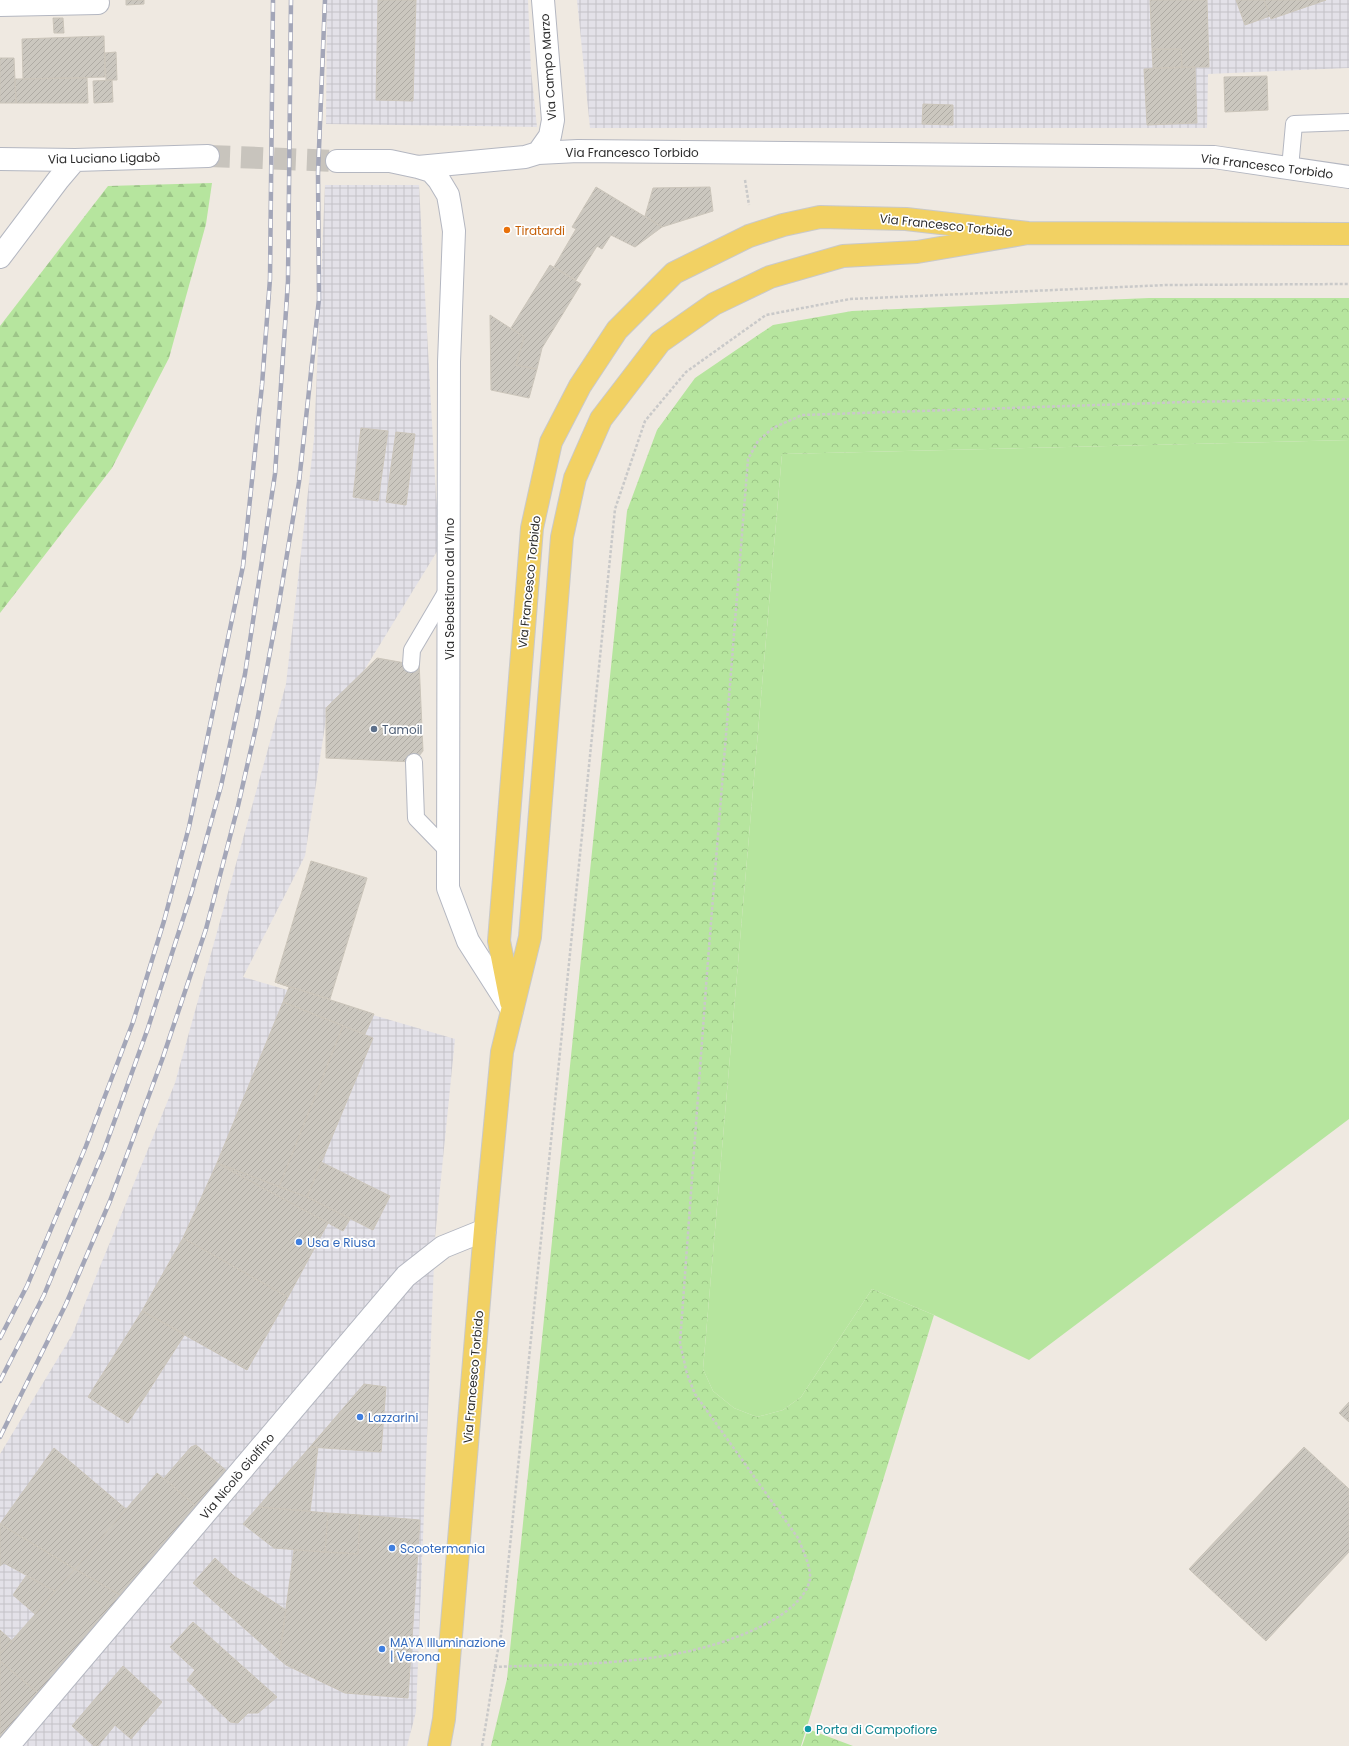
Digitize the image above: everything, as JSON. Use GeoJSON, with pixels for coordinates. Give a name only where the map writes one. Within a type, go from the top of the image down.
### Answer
{"type":"FeatureCollection","features":[{"type":"Feature","properties":{"kind":"main road","name":"Via Francesco Torbido"},"geometry":{"type":"LineString","coordinates":[[512,1010],[499,941],[532,528],[551,442],[580,386],[617,330],[674,273],[749,236],[783,225],[820,217],[906,219],[1028,233],[1349,234]]}},
{"type":"Feature","properties":{"kind":"main road","name":"Via Francesco Torbido"},"geometry":{"type":"LineString","coordinates":[[439,1746],[444,1719],[485,1230],[502,1052],[530,938],[562,537],[575,478],[601,419],[660,342],[714,304],[770,277],[843,256],[917,252],[1028,233]]}},
{"type":"Feature","properties":{"kind":"street","name":"Via Campo Marzo"},"geometry":{"type":"LineString","coordinates":[[538,153],[550,136],[553,120],[543,0]]}},
{"type":"Feature","properties":{"kind":"street"},"geometry":{"type":"LineString","coordinates":[[0,5],[98,3]]}},
{"type":"Feature","properties":{"kind":"street","name":"Via Francesco Torbido"},"geometry":{"type":"LineString","coordinates":[[418,167],[524,157],[538,153],[578,150],[1214,157],[1349,177]]}},
{"type":"Feature","properties":{"kind":"street","name":"Via Luciano Ligabò"},"geometry":{"type":"LineString","coordinates":[[0,159],[75,160],[208,156]]}},
{"type":"Feature","properties":{"kind":"street"},"geometry":{"type":"LineString","coordinates":[[0,257],[58,180],[75,160]]}},
{"type":"Feature","properties":{"kind":"street"},"geometry":{"type":"LineString","coordinates":[[337,161],[390,161],[418,167]]}},
{"type":"Feature","properties":{"kind":"street","name":"Via Sebastiano dal Vino"},"geometry":{"type":"LineString","coordinates":[[418,167],[431,172],[439,180],[445,190],[449,200],[454,231],[449,362],[448,888],[468,942],[512,1010]]}},
{"type":"Feature","properties":{"kind":"street","name":"Via Nicolò Giolfino"},"geometry":{"type":"LineString","coordinates":[[8,1746],[406,1276],[443,1247],[485,1230]]}},
{"type":"Feature","properties":{"kind":"lane"},"geometry":{"type":"LineString","coordinates":[[1290,168],[1294,124],[1349,122]]}},
{"type":"Feature","properties":{"kind":"lane"},"geometry":{"type":"LineString","coordinates":[[411,664],[412,650],[449,587]]}},
{"type":"Feature","properties":{"kind":"lane"},"geometry":{"type":"LineString","coordinates":[[414,762],[416,818],[448,851]]}},
{"type":"Feature","properties":{"kind":"path"},"geometry":{"type":"LineString","coordinates":[[744,176],[745,187],[751,209]]}},
{"type":"Feature","properties":{"kind":"path"},"geometry":{"type":"LineString","coordinates":[[482,1746],[494,1667],[501,1635],[614,509],[645,421],[686,372],[766,315],[850,298],[1167,284],[1349,284]]}},
{"type":"Feature","properties":{"kind":"path"},"geometry":{"type":"LineString","coordinates":[[494,1667],[626,1661],[704,1649],[751,1632],[786,1613],[803,1595],[810,1578],[806,1560],[798,1538],[696,1394],[687,1374],[680,1343],[707,973],[748,459],[758,441],[773,428],[802,415],[1186,402],[1349,399]]}},
{"type":"Feature","properties":{"kind":"shaded area"},"geometry":{"type":"Polygon","coordinates":[[[327,0],[528,0],[531,70],[537,127],[326,124],[327,0]]]}},
{"type":"Feature","properties":{"kind":"shaded area"},"geometry":{"type":"Polygon","coordinates":[[[577,0],[1349,0],[1349,68],[1208,74],[1207,128],[590,128],[577,0]]]}},
{"type":"Feature","properties":{"kind":"shaded area"},"geometry":{"type":"Polygon","coordinates":[[[325,185],[419,185],[436,496],[441,545],[360,677],[326,719],[305,856],[243,977],[455,1039],[435,1238],[416,1712],[407,1746],[0,1746],[0,1454],[72,1335],[175,1083],[286,684],[314,439],[325,185]]]}},
{"type":"Feature","properties":{"kind":"green space"},"geometry":{"type":"Polygon","coordinates":[[[212,183],[206,224],[169,358],[112,468],[0,613],[0,326],[108,186],[212,183]]]}},
{"type":"Feature","properties":{"kind":"green space"},"geometry":{"type":"Polygon","coordinates":[[[1149,298],[1349,298],[1349,440],[782,454],[703,1369],[713,1391],[734,1408],[757,1417],[783,1410],[801,1397],[872,1289],[934,1315],[801,1746],[491,1746],[507,1679],[627,511],[657,430],[695,378],[773,325],[852,311],[1149,298]]]}},
{"type":"Feature","properties":{"kind":"green space"},"geometry":{"type":"Polygon","coordinates":[[[1349,440],[1349,1119],[1029,1360],[934,1315],[872,1289],[801,1397],[783,1410],[757,1417],[734,1408],[713,1391],[703,1369],[782,454],[1349,440]]]}},
{"type":"Feature","properties":{"kind":"green space"},"geometry":{"type":"Polygon","coordinates":[[[808,1729],[853,1746],[802,1746],[808,1729]]]}},
{"type":"Feature","properties":{"kind":"building"},"geometry":{"type":"Polygon","coordinates":[[[126,0],[144,0],[144,4],[126,5],[126,0]]]}},
{"type":"Feature","properties":{"kind":"building"},"geometry":{"type":"Polygon","coordinates":[[[378,0],[416,0],[413,101],[376,100],[378,0]]]}},
{"type":"Feature","properties":{"kind":"building"},"geometry":{"type":"Polygon","coordinates":[[[1150,0],[1207,0],[1209,67],[1182,67],[1181,49],[1152,49],[1150,0]]]}},
{"type":"Feature","properties":{"kind":"building"},"geometry":{"type":"Polygon","coordinates":[[[1236,0],[1264,0],[1270,16],[1245,25],[1236,0]]]}},
{"type":"Feature","properties":{"kind":"building"},"geometry":{"type":"Polygon","coordinates":[[[1264,0],[1326,0],[1271,19],[1264,0]]]}},
{"type":"Feature","properties":{"kind":"building"},"geometry":{"type":"Polygon","coordinates":[[[53,18],[63,18],[64,33],[54,33],[53,18]]]}},
{"type":"Feature","properties":{"kind":"building"},"geometry":{"type":"Polygon","coordinates":[[[104,36],[105,77],[23,79],[22,39],[104,36]]]}},
{"type":"Feature","properties":{"kind":"building"},"geometry":{"type":"Polygon","coordinates":[[[1152,49],[1181,49],[1182,67],[1153,68],[1152,49]]]}},
{"type":"Feature","properties":{"kind":"building"},"geometry":{"type":"Polygon","coordinates":[[[116,52],[117,80],[106,80],[105,53],[116,52]]]}},
{"type":"Feature","properties":{"kind":"building"},"geometry":{"type":"Polygon","coordinates":[[[0,58],[14,58],[16,103],[0,103],[0,58]]]}},
{"type":"Feature","properties":{"kind":"building"},"geometry":{"type":"Polygon","coordinates":[[[1195,67],[1197,123],[1147,125],[1144,69],[1195,67]]]}},
{"type":"Feature","properties":{"kind":"building"},"geometry":{"type":"Polygon","coordinates":[[[1267,76],[1268,110],[1225,112],[1224,77],[1267,76]]]}},
{"type":"Feature","properties":{"kind":"building"},"geometry":{"type":"Polygon","coordinates":[[[87,78],[88,103],[16,103],[15,79],[87,78]]]}},
{"type":"Feature","properties":{"kind":"building"},"geometry":{"type":"Polygon","coordinates":[[[112,80],[113,102],[94,103],[93,81],[112,80]]]}},
{"type":"Feature","properties":{"kind":"building"},"geometry":{"type":"Polygon","coordinates":[[[923,104],[953,105],[953,125],[922,124],[923,104]]]}},
{"type":"Feature","properties":{"kind":"building"},"geometry":{"type":"Polygon","coordinates":[[[596,187],[662,227],[635,247],[611,235],[602,249],[597,246],[576,280],[554,267],[576,229],[572,227],[596,187]]]}},
{"type":"Feature","properties":{"kind":"building"},"geometry":{"type":"Polygon","coordinates":[[[710,187],[713,211],[662,227],[645,216],[653,188],[710,187]]]}},
{"type":"Feature","properties":{"kind":"building"},"geometry":{"type":"Polygon","coordinates":[[[550,265],[581,284],[542,348],[537,369],[516,365],[524,337],[511,328],[550,265]]]}},
{"type":"Feature","properties":{"kind":"building"},"geometry":{"type":"Polygon","coordinates":[[[490,315],[524,337],[516,365],[537,369],[529,398],[491,390],[490,315]]]}},
{"type":"Feature","properties":{"kind":"building"},"geometry":{"type":"Polygon","coordinates":[[[361,428],[388,431],[378,501],[353,497],[361,428]]]}},
{"type":"Feature","properties":{"kind":"building"},"geometry":{"type":"Polygon","coordinates":[[[396,432],[415,434],[406,505],[386,502],[396,432]]]}},
{"type":"Feature","properties":{"kind":"building","name":"Tamoil"},"geometry":{"type":"Polygon","coordinates":[[[377,658],[411,664],[419,661],[423,751],[414,762],[326,758],[326,708],[377,658]]]}},
{"type":"Feature","properties":{"kind":"building"},"geometry":{"type":"Polygon","coordinates":[[[311,861],[367,878],[330,999],[275,982],[311,861]]]}},
{"type":"Feature","properties":{"kind":"building"},"geometry":{"type":"Polygon","coordinates":[[[275,982],[374,1014],[365,1034],[283,1002],[289,987],[275,982]]]}},
{"type":"Feature","properties":{"kind":"building"},"geometry":{"type":"Polygon","coordinates":[[[283,1002],[343,1026],[279,1187],[217,1163],[283,1002]]]}},
{"type":"Feature","properties":{"kind":"building"},"geometry":{"type":"Polygon","coordinates":[[[343,1026],[373,1038],[307,1197],[279,1187],[343,1026]]]}},
{"type":"Feature","properties":{"kind":"building"},"geometry":{"type":"Polygon","coordinates":[[[321,1162],[390,1196],[373,1230],[307,1197],[321,1162]]]}},
{"type":"Feature","properties":{"kind":"building"},"geometry":{"type":"Polygon","coordinates":[[[217,1163],[307,1197],[350,1219],[343,1231],[217,1163]]]}},
{"type":"Feature","properties":{"kind":"building"},"geometry":{"type":"Polygon","coordinates":[[[217,1163],[328,1223],[288,1297],[183,1238],[217,1163]]]}},
{"type":"Feature","properties":{"kind":"building"},"geometry":{"type":"Polygon","coordinates":[[[183,1238],[288,1297],[247,1370],[142,1311],[183,1238]]]}},
{"type":"Feature","properties":{"kind":"building"},"geometry":{"type":"Polygon","coordinates":[[[142,1311],[185,1334],[128,1423],[88,1397],[142,1311]]]}},
{"type":"Feature","properties":{"kind":"building","name":"Lazzarini"},"geometry":{"type":"Polygon","coordinates":[[[364,1384],[386,1387],[381,1452],[310,1447],[364,1384]]]}},
{"type":"Feature","properties":{"kind":"building"},"geometry":{"type":"Polygon","coordinates":[[[1349,1402],[1349,1422],[1339,1413],[1349,1402]]]}},
{"type":"Feature","properties":{"kind":"building"},"geometry":{"type":"Polygon","coordinates":[[[196,1445],[228,1472],[198,1508],[164,1478],[191,1447],[196,1445]]]}},
{"type":"Feature","properties":{"kind":"building"},"geometry":{"type":"Polygon","coordinates":[[[310,1447],[318,1447],[310,1511],[258,1507],[310,1447]]]}},
{"type":"Feature","properties":{"kind":"building"},"geometry":{"type":"Polygon","coordinates":[[[1304,1447],[1349,1489],[1349,1552],[1266,1641],[1189,1569],[1304,1447]]]}},
{"type":"Feature","properties":{"kind":"building"},"geometry":{"type":"Polygon","coordinates":[[[54,1448],[126,1509],[75,1569],[0,1524],[54,1448]]]}},
{"type":"Feature","properties":{"kind":"building"},"geometry":{"type":"Polygon","coordinates":[[[157,1473],[198,1508],[122,1596],[75,1569],[157,1473]]]}},
{"type":"Feature","properties":{"kind":"building"},"geometry":{"type":"Polygon","coordinates":[[[258,1507],[328,1513],[325,1552],[274,1548],[243,1524],[258,1507]]]}},
{"type":"Feature","properties":{"kind":"building"},"geometry":{"type":"Polygon","coordinates":[[[328,1513],[360,1515],[358,1554],[325,1552],[328,1513]]]}},
{"type":"Feature","properties":{"kind":"building"},"geometry":{"type":"Polygon","coordinates":[[[360,1515],[420,1520],[408,1698],[345,1693],[286,1665],[279,1659],[294,1550],[358,1554],[360,1515]]]}},
{"type":"Feature","properties":{"kind":"building"},"geometry":{"type":"Polygon","coordinates":[[[0,1524],[75,1569],[55,1591],[4,1563],[0,1566],[0,1524]]]}},
{"type":"Feature","properties":{"kind":"building"},"geometry":{"type":"Polygon","coordinates":[[[215,1558],[234,1576],[286,1610],[279,1659],[193,1583],[215,1558]]]}},
{"type":"Feature","properties":{"kind":"building"},"geometry":{"type":"Polygon","coordinates":[[[75,1569],[122,1596],[38,1693],[0,1661],[0,1654],[75,1569]]]}},
{"type":"Feature","properties":{"kind":"building"},"geometry":{"type":"Polygon","coordinates":[[[26,1576],[55,1591],[35,1614],[13,1595],[26,1576]]]}},
{"type":"Feature","properties":{"kind":"building"},"geometry":{"type":"Polygon","coordinates":[[[193,1622],[277,1697],[258,1713],[248,1713],[238,1723],[230,1722],[187,1680],[195,1670],[170,1647],[193,1622]]]}},
{"type":"Feature","properties":{"kind":"building"},"geometry":{"type":"Polygon","coordinates":[[[0,1630],[12,1641],[0,1654],[0,1630]]]}},
{"type":"Feature","properties":{"kind":"building"},"geometry":{"type":"Polygon","coordinates":[[[0,1661],[38,1693],[0,1738],[0,1661]]]}},
{"type":"Feature","properties":{"kind":"building"},"geometry":{"type":"Polygon","coordinates":[[[123,1666],[162,1702],[131,1739],[115,1725],[98,1746],[94,1746],[72,1726],[123,1666]]]}},
{"type":"Feature","properties":{"kind":"tunnel"},"geometry":{"type":"LineString","coordinates":[[208,156],[337,161]]}},
{"type":"Feature","properties":{"kind":"railway"},"geometry":{"type":"LineString","coordinates":[[0,1338],[27,1286],[86,1146],[133,1022],[164,921],[189,827],[243,566],[262,385],[270,279],[273,0]]}},
{"type":"Feature","properties":{"kind":"railway"},"geometry":{"type":"LineString","coordinates":[[0,1381],[44,1295],[104,1150],[148,1028],[192,891],[221,786],[245,674],[275,474],[288,281],[291,0]]}},
{"type":"Feature","properties":{"kind":"railway"},"geometry":{"type":"LineString","coordinates":[[0,1437],[66,1304],[110,1201],[162,1060],[206,929],[238,806],[256,727],[278,609],[299,482],[319,299],[318,173],[325,0]]}},
{"type":"Feature","properties":{"kind":"place","name":"Tiratardi"},"geometry":{"type":"Point","coordinates":[507,230]}},
{"type":"Feature","properties":{"kind":"place","name":"Tamoil"},"geometry":{"type":"Point","coordinates":[374,729]}},
{"type":"Feature","properties":{"kind":"place","name":"Usa e Riusa"},"geometry":{"type":"Point","coordinates":[299,1242]}},
{"type":"Feature","properties":{"kind":"place","name":"Lazzarini"},"geometry":{"type":"Point","coordinates":[360,1417]}},
{"type":"Feature","properties":{"kind":"place","name":"Scootermania"},"geometry":{"type":"Point","coordinates":[392,1548]}},
{"type":"Feature","properties":{"kind":"place","name":"MAYA Illuminazione | Verona"},"geometry":{"type":"Point","coordinates":[382,1649]}},
{"type":"Feature","properties":{"kind":"place","name":"Porta di Campofiore"},"geometry":{"type":"Point","coordinates":[808,1729]}}]}
